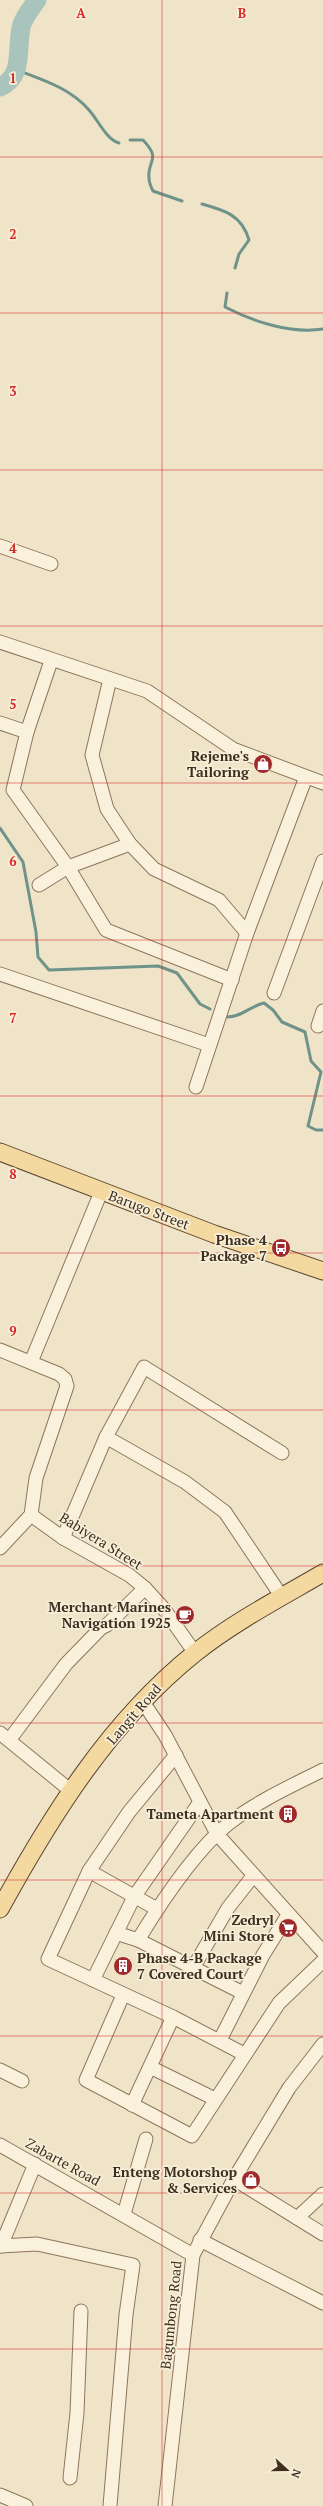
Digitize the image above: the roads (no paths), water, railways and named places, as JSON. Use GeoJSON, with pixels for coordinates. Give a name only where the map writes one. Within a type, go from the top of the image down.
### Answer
{"type":"FeatureCollection","features":[{"type":"Feature","properties":{"kind":"main road","name":"Barugo Street"},"geometry":{"type":"LineString","coordinates":[[0,1152],[101,1192],[214,1234],[323,1271]]}},
{"type":"Feature","properties":{"kind":"main road","name":"Langit Road"},"geometry":{"type":"LineString","coordinates":[[0,1910],[40,1838],[71,1791],[143,1702],[195,1654],[282,1597],[323,1573]]}},
{"type":"Feature","properties":{"kind":"street"},"geometry":{"type":"LineString","coordinates":[[0,546],[51,564]]}},
{"type":"Feature","properties":{"kind":"street"},"geometry":{"type":"LineString","coordinates":[[0,642],[51,661],[147,691],[233,750],[323,783]]}},
{"type":"Feature","properties":{"kind":"street"},"geometry":{"type":"LineString","coordinates":[[51,661],[27,732],[13,790],[68,867],[106,930],[232,980]]}},
{"type":"Feature","properties":{"kind":"street"},"geometry":{"type":"LineString","coordinates":[[110,679],[92,755],[107,809],[130,844],[154,869],[219,900],[248,933]]}},
{"type":"Feature","properties":{"kind":"street"},"geometry":{"type":"LineString","coordinates":[[0,723],[27,732]]}},
{"type":"Feature","properties":{"kind":"street"},"geometry":{"type":"LineString","coordinates":[[196,1086],[248,933],[306,777]]}},
{"type":"Feature","properties":{"kind":"street"},"geometry":{"type":"LineString","coordinates":[[38,885],[68,867],[130,844]]}},
{"type":"Feature","properties":{"kind":"street"},"geometry":{"type":"LineString","coordinates":[[274,992],[318,890],[323,861]]}},
{"type":"Feature","properties":{"kind":"street"},"geometry":{"type":"LineString","coordinates":[[0,974],[209,1045]]}},
{"type":"Feature","properties":{"kind":"street"},"geometry":{"type":"LineString","coordinates":[[318,1026],[323,1012]]}},
{"type":"Feature","properties":{"kind":"street"},"geometry":{"type":"LineString","coordinates":[[31,1362],[101,1192]]}},
{"type":"Feature","properties":{"kind":"street"},"geometry":{"type":"LineString","coordinates":[[0,1350],[62,1376],[67,1386],[36,1478],[31,1515],[2,1543]]}},
{"type":"Feature","properties":{"kind":"street"},"geometry":{"type":"LineString","coordinates":[[63,1538],[106,1438],[144,1367],[282,1453]]}},
{"type":"Feature","properties":{"kind":"street"},"geometry":{"type":"LineString","coordinates":[[106,1438],[185,1482],[225,1512],[282,1597]]}},
{"type":"Feature","properties":{"kind":"street","name":"Babiyera Street"},"geometry":{"type":"LineString","coordinates":[[31,1515],[63,1538],[129,1575],[145,1588],[164,1609],[195,1654]]}},
{"type":"Feature","properties":{"kind":"street"},"geometry":{"type":"LineString","coordinates":[[71,1791],[35,1763],[5,1736],[66,1664],[101,1628],[107,1625],[145,1588]]}},
{"type":"Feature","properties":{"kind":"street"},"geometry":{"type":"LineString","coordinates":[[143,1702],[176,1755],[217,1834],[252,1876],[323,1952]]}},
{"type":"Feature","properties":{"kind":"street"},"geometry":{"type":"LineString","coordinates":[[176,1755],[129,1812],[89,1871],[48,1959],[173,2017],[220,2040],[244,2054]]}},
{"type":"Feature","properties":{"kind":"street"},"geometry":{"type":"LineString","coordinates":[[138,1940],[157,1909],[217,1834],[244,1813],[323,1770]]}},
{"type":"Feature","properties":{"kind":"street"},"geometry":{"type":"LineString","coordinates":[[93,1980],[134,1897],[200,1802]]}},
{"type":"Feature","properties":{"kind":"street"},"geometry":{"type":"LineString","coordinates":[[89,1871],[157,1909]]}},
{"type":"Feature","properties":{"kind":"street"},"geometry":{"type":"LineString","coordinates":[[193,1968],[228,1908],[252,1876]]}},
{"type":"Feature","properties":{"kind":"street"},"geometry":{"type":"LineString","coordinates":[[220,2040],[263,1955],[288,1915]]}},
{"type":"Feature","properties":{"kind":"street"},"geometry":{"type":"LineString","coordinates":[[116,1933],[138,1940],[243,1993]]}},
{"type":"Feature","properties":{"kind":"street"},"geometry":{"type":"LineString","coordinates":[[123,1995],[86,2080],[192,2136],[244,2054],[279,2003],[323,1961]]}},
{"type":"Feature","properties":{"kind":"street"},"geometry":{"type":"LineString","coordinates":[[132,2105],[173,2017]]}},
{"type":"Feature","properties":{"kind":"street","name":"Bagumbong Road"},"geometry":{"type":"LineString","coordinates":[[166,2506],[193,2254],[234,2179],[289,2088],[323,2044]]}},
{"type":"Feature","properties":{"kind":"street"},"geometry":{"type":"LineString","coordinates":[[150,2067],[216,2099]]}},
{"type":"Feature","properties":{"kind":"street"},"geometry":{"type":"LineString","coordinates":[[0,2070],[22,2081]]}},
{"type":"Feature","properties":{"kind":"street"},"geometry":{"type":"LineString","coordinates":[[124,2214],[146,2138]]}},
{"type":"Feature","properties":{"kind":"street","name":"Zabarte Road"},"geometry":{"type":"LineString","coordinates":[[0,2145],[193,2254]]}},
{"type":"Feature","properties":{"kind":"street"},"geometry":{"type":"LineString","coordinates":[[35,2164],[1,2246],[37,2244],[133,2264],[126,2315],[110,2506]]}},
{"type":"Feature","properties":{"kind":"street"},"geometry":{"type":"LineString","coordinates":[[234,2179],[323,2234]]}},
{"type":"Feature","properties":{"kind":"street"},"geometry":{"type":"LineString","coordinates":[[297,2218],[323,2194]]}},
{"type":"Feature","properties":{"kind":"street"},"geometry":{"type":"LineString","coordinates":[[200,2240],[323,2303]]}},
{"type":"Feature","properties":{"kind":"street"},"geometry":{"type":"LineString","coordinates":[[70,2478],[77,2413],[81,2311]]}},
{"type":"Feature","properties":{"kind":"street"},"geometry":{"type":"LineString","coordinates":[[0,2495],[26,2506]]}},
{"type":"Feature","properties":{"kind":"waterway"},"geometry":{"type":"LineString","coordinates":[[0,87],[8,82],[17,68],[22,24],[37,0]]}},
{"type":"Feature","properties":{"kind":"waterway"},"geometry":{"type":"LineString","coordinates":[[17,70],[37,77],[65,90],[82,102],[110,138],[119,143]]}},
{"type":"Feature","properties":{"kind":"waterway"},"geometry":{"type":"LineString","coordinates":[[130,140],[143,140],[152,152],[153,156],[149,178],[153,191],[182,201]]}},
{"type":"Feature","properties":{"kind":"waterway"},"geometry":{"type":"LineString","coordinates":[[202,204],[225,211],[237,219],[246,232],[249,240],[239,254],[235,268]]}},
{"type":"Feature","properties":{"kind":"waterway"},"geometry":{"type":"LineString","coordinates":[[227,293],[225,307],[260,322],[273,326],[298,330],[323,329]]}},
{"type":"Feature","properties":{"kind":"waterway"},"geometry":{"type":"LineString","coordinates":[[0,828],[23,862],[36,932],[38,957],[49,970],[158,966],[177,973],[200,1004],[210,1009]]}},
{"type":"Feature","properties":{"kind":"waterway"},"geometry":{"type":"LineString","coordinates":[[227,1017],[232,1017],[254,1006],[264,1003],[273,1010],[282,1022],[305,1032],[311,1061],[321,1072],[308,1126],[316,1130],[323,1130]]}},
{"type":"Feature","properties":{"kind":"place","name":"Rejeme's Tailoring"},"geometry":{"type":"Point","coordinates":[263,764]}},
{"type":"Feature","properties":{"kind":"place","name":"Phase 4 Package 7"},"geometry":{"type":"Point","coordinates":[281,1248]}},
{"type":"Feature","properties":{"kind":"place","name":"Merchant Marines Navigation 1925"},"geometry":{"type":"Point","coordinates":[185,1615]}},
{"type":"Feature","properties":{"kind":"place","name":"Tameta Apartment"},"geometry":{"type":"Point","coordinates":[288,1814]}},
{"type":"Feature","properties":{"kind":"place","name":"Zedryl Mini Store"},"geometry":{"type":"Point","coordinates":[288,1928]}},
{"type":"Feature","properties":{"kind":"place","name":"Phase 4-B Package 7 Covered Court"},"geometry":{"type":"Point","coordinates":[123,1966]}},
{"type":"Feature","properties":{"kind":"place","name":"Enteng Motorshop & Services"},"geometry":{"type":"Point","coordinates":[251,2180]}}]}
